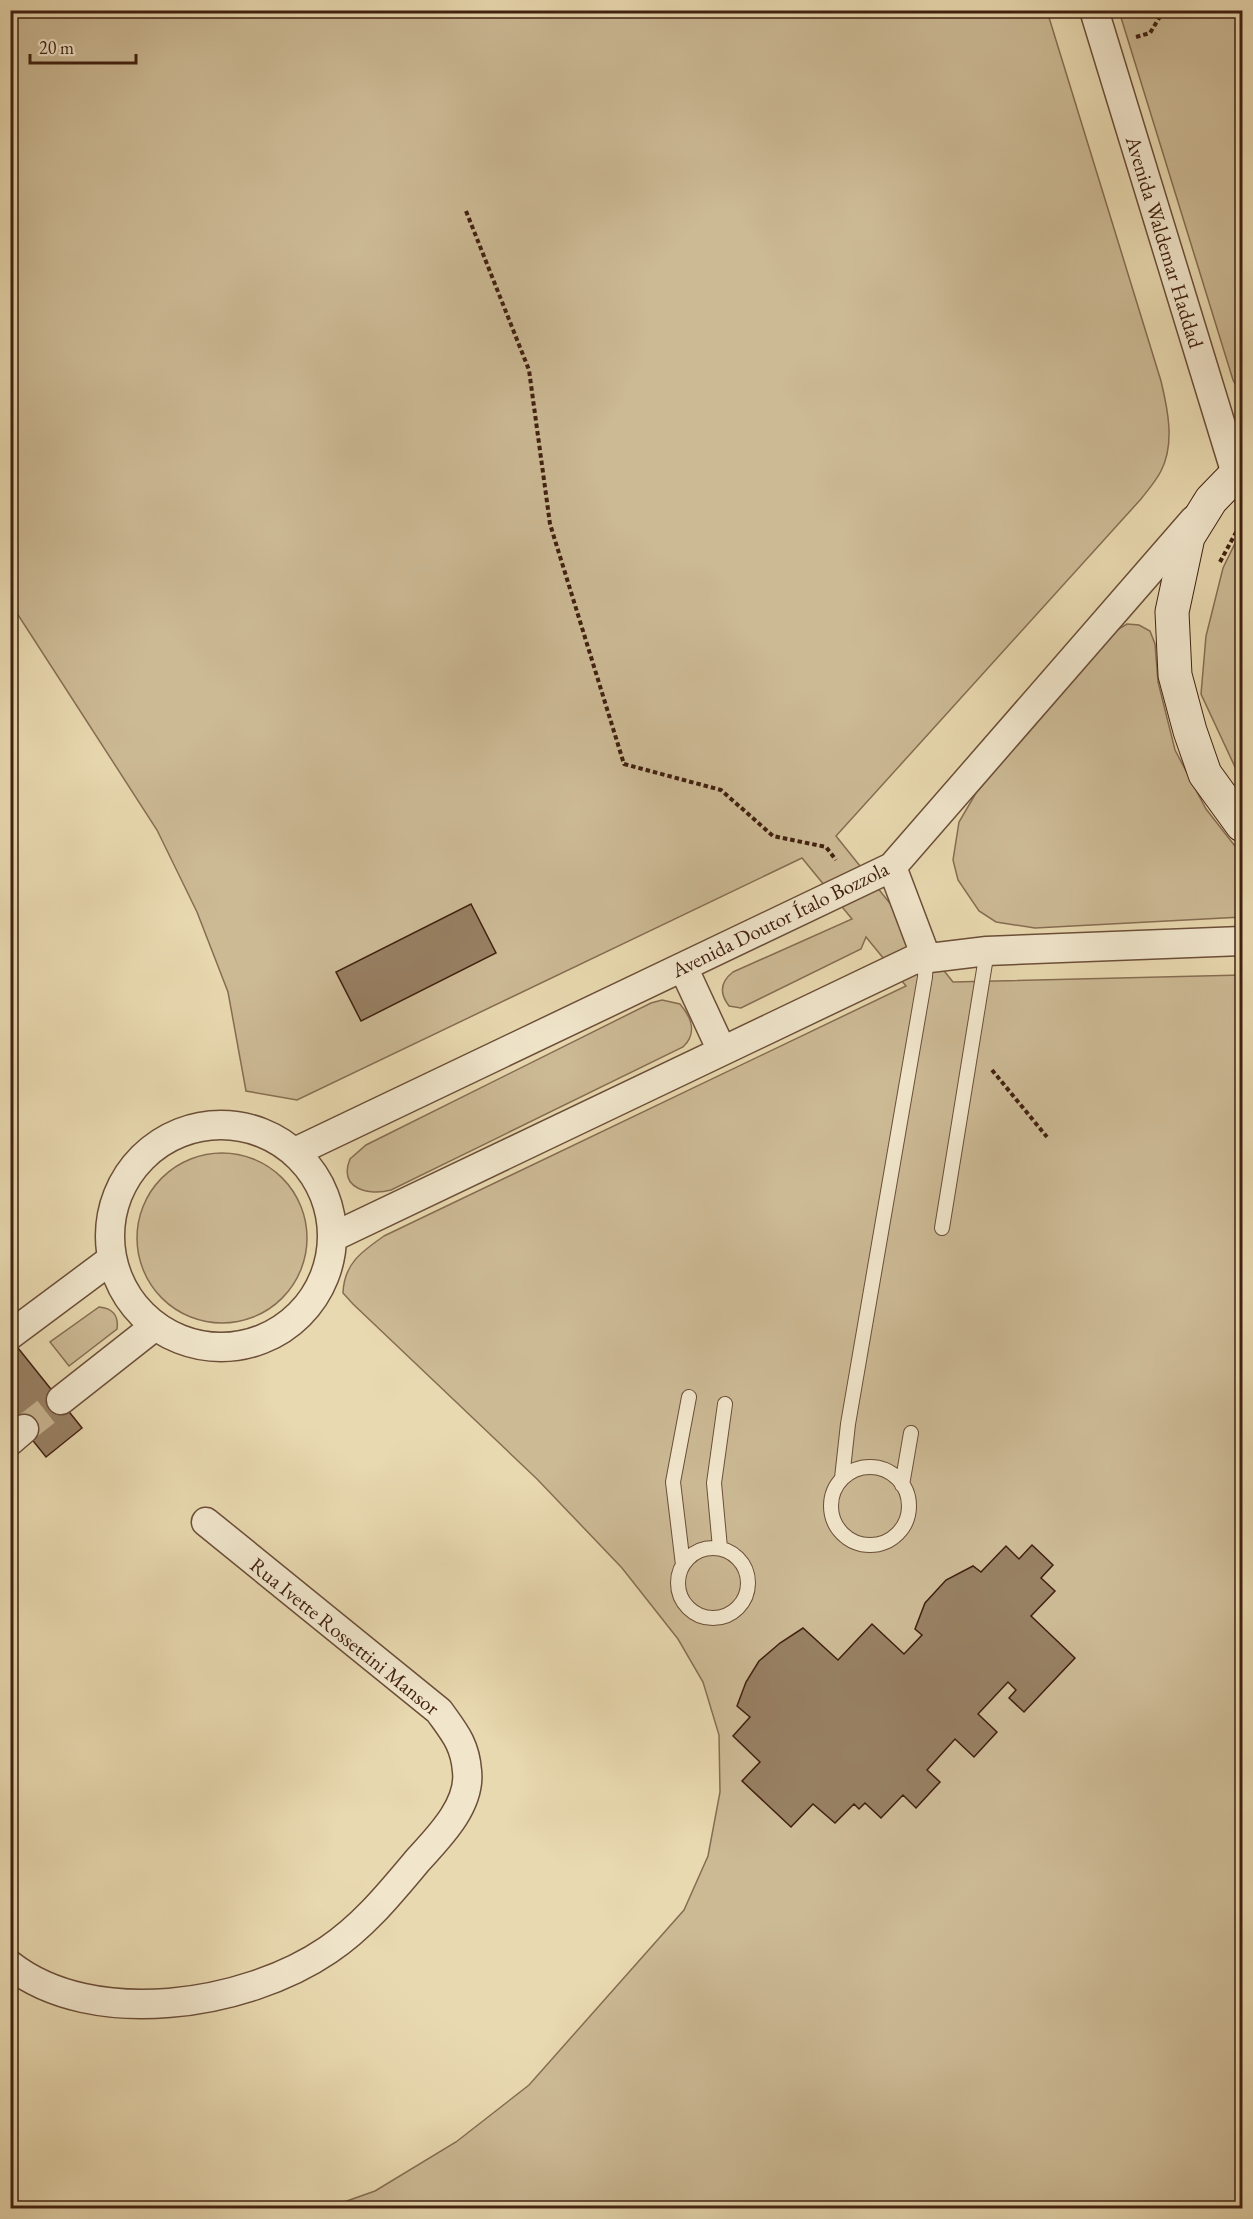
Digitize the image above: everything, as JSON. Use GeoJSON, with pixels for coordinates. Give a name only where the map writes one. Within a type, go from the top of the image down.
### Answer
{"type":"FeatureCollection","features":[{"type":"Feature","properties":{"kind":"main road","name":"Avenida Waldemar Haddad"},"geometry":{"type":"LineString","coordinates":[[1239,471],[1211,500],[1188,537],[1172,612],[1175,675],[1205,774],[1242,825]]}},
{"type":"Feature","properties":{"kind":"street","name":"Avenida Waldemar Haddad"},"geometry":{"type":"LineString","coordinates":[[1094,10],[1239,471]]}},
{"type":"Feature","properties":{"kind":"street","name":"Avenida Doutor Ítalo Bozzola"},"geometry":{"type":"LineString","coordinates":[[296,1152],[891,867],[1211,500]]}},
{"type":"Feature","properties":{"kind":"street"},"geometry":{"type":"LineString","coordinates":[[891,867],[926,957]]}},
{"type":"Feature","properties":{"kind":"street"},"geometry":{"type":"LineString","coordinates":[[333,1238],[913,960],[987,951],[1242,941]]}},
{"type":"Feature","properties":{"kind":"street"},"geometry":{"type":"LineString","coordinates":[[683,967],[722,1051]]}},
{"type":"Feature","properties":{"kind":"street"},"geometry":{"type":"LineString","coordinates":[[222,1124],[261,1131],[296,1152],[315,1177],[329,1206],[333,1238],[325,1278],[303,1311],[271,1336],[232,1347],[192,1344],[155,1326],[128,1296],[112,1259],[111,1219],[123,1181],[149,1150],[183,1130],[222,1124]]}},
{"type":"Feature","properties":{"kind":"street"},"geometry":{"type":"LineString","coordinates":[[10,1335],[112,1259]]}},
{"type":"Feature","properties":{"kind":"street"},"geometry":{"type":"LineString","coordinates":[[61,1400],[155,1326]]}},
{"type":"Feature","properties":{"kind":"street","name":"Rua Ivette Rossettini Mansor"},"geometry":{"type":"LineString","coordinates":[[10,1965],[55,1991],[102,2002],[140,2005],[196,1999],[262,1983],[328,1950],[375,1911],[441,1835],[462,1802],[468,1773],[461,1740],[439,1711],[206,1522]]}},
{"type":"Feature","properties":{"kind":"lane"},"geometry":{"type":"LineString","coordinates":[[942,1228],[987,951]]}},
{"type":"Feature","properties":{"kind":"lane"},"geometry":{"type":"LineString","coordinates":[[842,1478],[854,1470],[867,1467],[881,1469],[902,1485],[908,1499],[908,1513],[897,1535],[886,1542],[874,1545],[862,1545],[850,1540],[839,1531],[832,1518],[832,1497],[842,1478],[848,1424],[925,977],[926,957]]}},
{"type":"Feature","properties":{"kind":"lane"},"geometry":{"type":"LineString","coordinates":[[683,1565],[673,1482],[689,1397]]}},
{"type":"Feature","properties":{"kind":"lane"},"geometry":{"type":"LineString","coordinates":[[720,1548],[714,1484],[725,1404]]}},
{"type":"Feature","properties":{"kind":"lane"},"geometry":{"type":"LineString","coordinates":[[902,1485],[911,1433]]}},
{"type":"Feature","properties":{"kind":"lane"},"geometry":{"type":"LineString","coordinates":[[706,1548],[720,1548],[734,1554],[744,1564],[749,1578],[749,1591],[744,1602],[726,1617],[711,1619],[697,1615],[686,1606],[679,1593],[678,1578],[683,1565],[693,1554],[706,1548]]}},
{"type":"Feature","properties":{"kind":"path"},"geometry":{"type":"LineString","coordinates":[[466,211],[529,370],[550,524],[624,764],[721,790],[773,836],[826,847],[855,885]]}},
{"type":"Feature","properties":{"kind":"path"},"geometry":{"type":"LineString","coordinates":[[1219,565],[1242,520]]}},
{"type":"Feature","properties":{"kind":"path"},"geometry":{"type":"LineString","coordinates":[[972,1046],[1047,1137]]}},
{"type":"Feature","properties":{"kind":"shaded area"},"geometry":{"type":"Polygon","coordinates":[[[11,11],[1047,11],[1161,381],[1169,427],[1168,450],[1161,471],[1141,499],[836,836],[953,982],[1242,975],[1242,2208],[327,2208],[375,2191],[456,2142],[529,2085],[684,1910],[708,1856],[720,1792],[719,1735],[703,1682],[678,1639],[622,1568],[537,1479],[343,1293],[350,1266],[361,1253],[384,1236],[906,986],[866,937],[861,949],[741,1008],[729,1006],[722,988],[725,980],[733,972],[852,919],[802,858],[297,1100],[246,1091],[228,992],[197,912],[157,830],[11,604],[11,11]]]}},
{"type":"Feature","properties":{"kind":"shaded area"},"geometry":{"type":"Polygon","coordinates":[[[1119,11],[1242,11],[1242,396],[1233,380],[1119,11]]]}},
{"type":"Feature","properties":{"kind":"shaded area"},"geometry":{"type":"Polygon","coordinates":[[[1242,529],[1242,782],[1201,694],[1206,636],[1223,568],[1242,529]]]}},
{"type":"Feature","properties":{"kind":"shaded area"},"geometry":{"type":"Polygon","coordinates":[[[1127,624],[1139,625],[1150,631],[1155,644],[1158,682],[1175,750],[1206,809],[1242,855],[1242,917],[1035,928],[996,922],[979,911],[958,880],[953,860],[959,822],[976,793],[1115,631],[1127,624]]]}},
{"type":"Feature","properties":{"kind":"shaded area"},"geometry":{"type":"Polygon","coordinates":[[[662,1000],[680,1004],[688,1015],[691,1031],[683,1047],[391,1190],[365,1191],[352,1184],[347,1169],[350,1159],[366,1145],[651,1003],[662,1000]]]}},
{"type":"Feature","properties":{"kind":"shaded area"},"geometry":{"type":"Polygon","coordinates":[[[222,1153],[254,1160],[282,1178],[300,1206],[307,1238],[300,1270],[282,1298],[254,1316],[222,1323],[190,1316],[162,1298],[144,1270],[137,1238],[144,1206],[162,1178],[190,1160],[222,1153]]]}},
{"type":"Feature","properties":{"kind":"shaded area"},"geometry":{"type":"Polygon","coordinates":[[[99,1307],[114,1313],[117,1329],[69,1366],[50,1342],[99,1307]]]}},
{"type":"Feature","properties":{"kind":"building"},"geometry":{"type":"Polygon","coordinates":[[[471,904],[496,953],[361,1021],[336,972],[471,904]]]}},
{"type":"Feature","properties":{"kind":"building"},"geometry":{"type":"Polygon","coordinates":[[[10,1338],[82,1428],[46,1457],[10,1412],[10,1338]]]}},
{"type":"Feature","properties":{"kind":"building"},"geometry":{"type":"Polygon","coordinates":[[[1032,1545],[1053,1565],[1041,1578],[1055,1591],[1031,1616],[1075,1658],[1024,1712],[1009,1698],[1016,1690],[1008,1682],[978,1714],[997,1732],[974,1757],[955,1739],[927,1770],[940,1782],[916,1808],[903,1795],[881,1818],[865,1803],[859,1809],[854,1804],[835,1823],[813,1804],[791,1827],[742,1781],[760,1762],[733,1736],[750,1717],[737,1706],[746,1682],[759,1661],[780,1643],[803,1628],[838,1660],[872,1624],[904,1654],[922,1635],[915,1629],[925,1603],[946,1580],[973,1566],[981,1572],[1006,1546],[1019,1559],[1032,1545]]]}},
{"type":"Feature","properties":{"kind":"tunnel"},"geometry":{"type":"LineString","coordinates":[[24,1429],[61,1400]]}}]}
